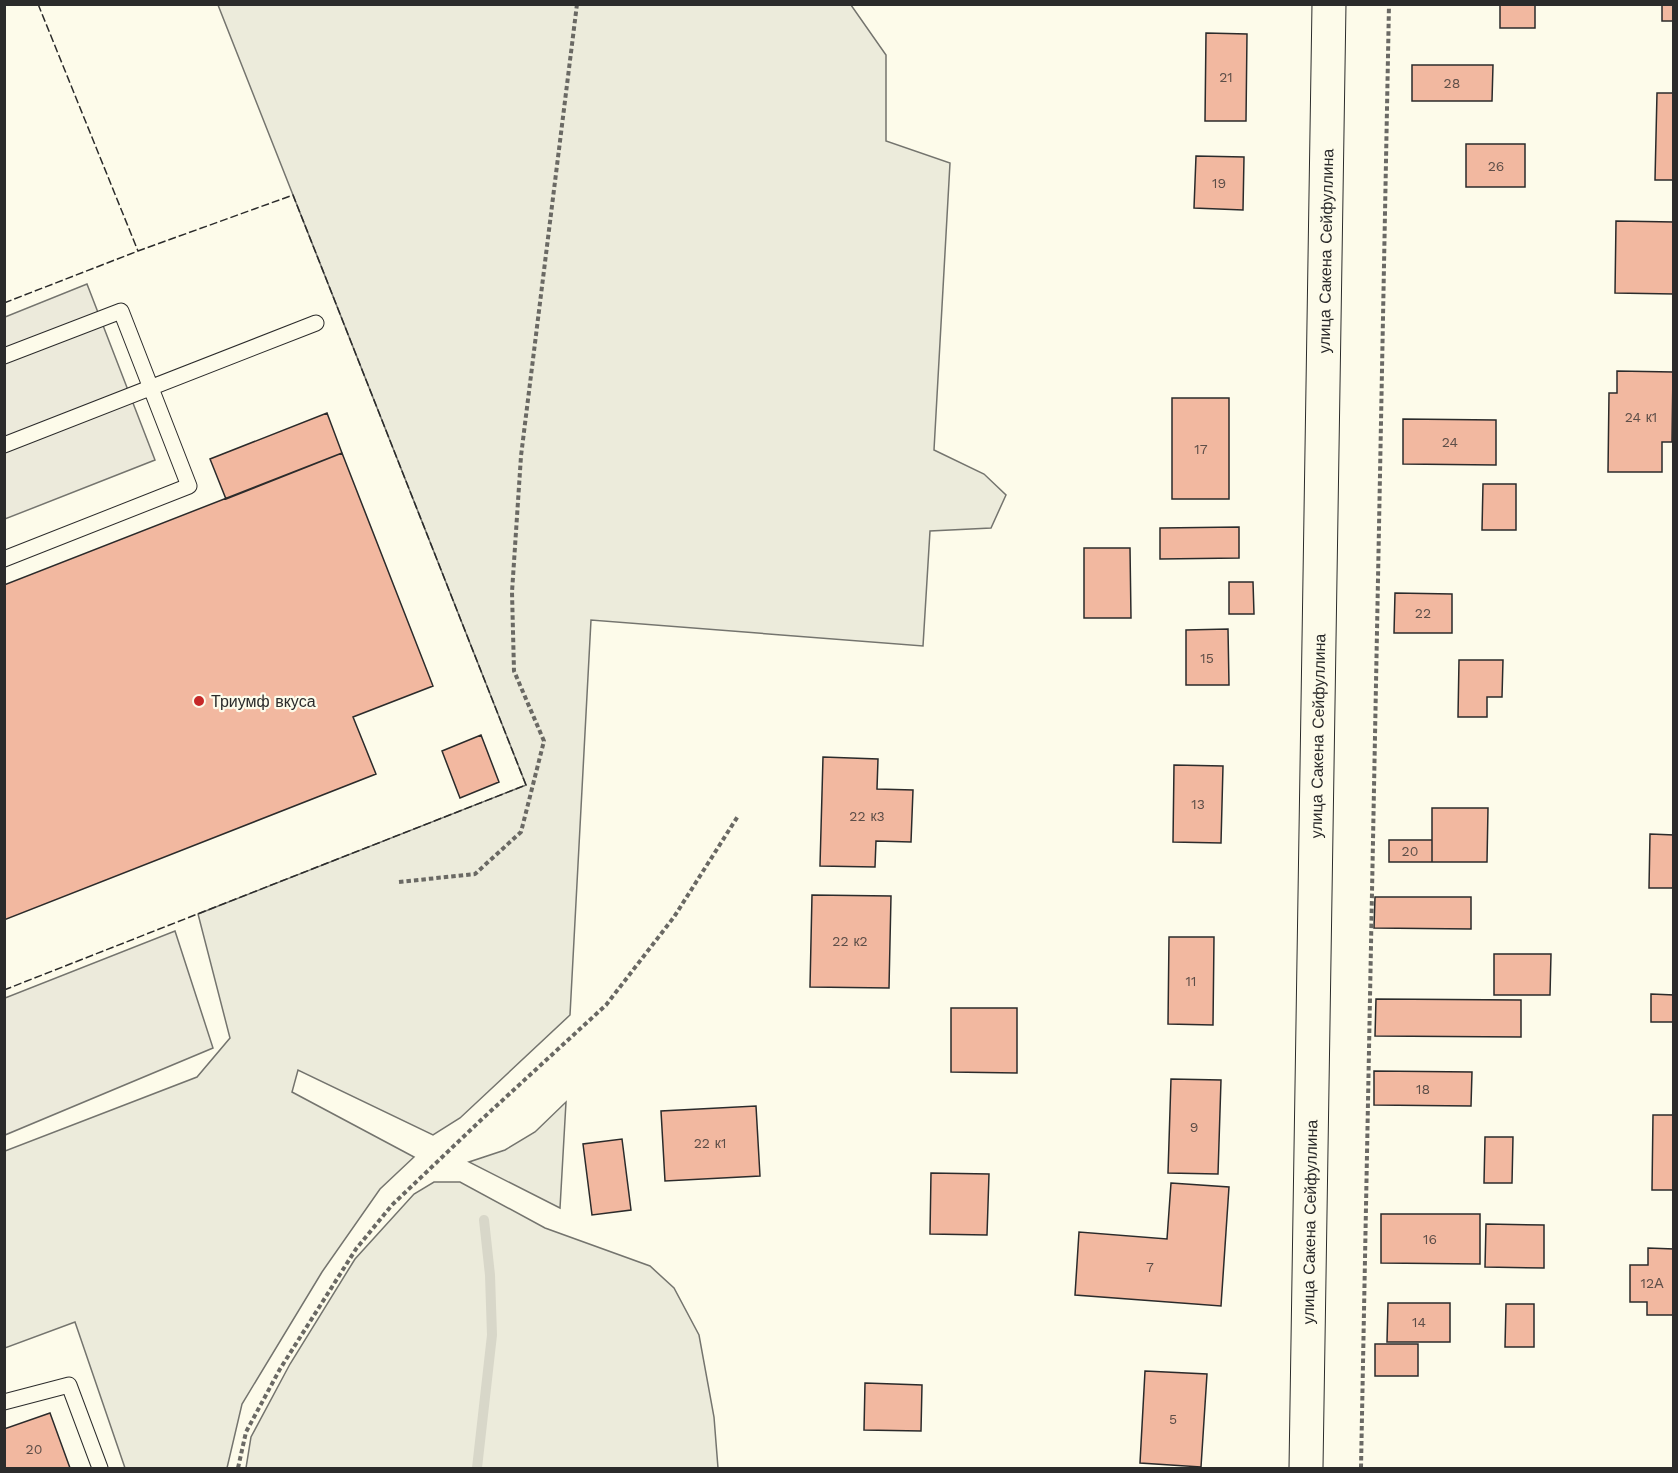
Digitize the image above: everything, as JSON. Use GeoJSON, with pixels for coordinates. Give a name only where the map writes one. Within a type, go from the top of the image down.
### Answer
{"type":"FeatureCollection","features":[{"type":"Feature","properties":{"kind":"main road","name":"улица Сакена Сейфуллина"},"geometry":{"type":"LineString","coordinates":[[1306,1468],[1329,4]]}},
{"type":"Feature","properties":{"kind":"lane"},"geometry":{"type":"LineString","coordinates":[[4,356],[121,311],[189,486],[4,559]]}},
{"type":"Feature","properties":{"kind":"lane"},"geometry":{"type":"LineString","coordinates":[[4,445],[316,323]]}},
{"type":"Feature","properties":{"kind":"lane"},"geometry":{"type":"LineString","coordinates":[[4,1402],[69,1385],[100,1468]]}},
{"type":"Feature","properties":{"kind":"path"},"geometry":{"type":"LineString","coordinates":[[399,882],[475,874],[521,832],[544,741],[514,671],[512,592],[521,456],[577,4]]}},
{"type":"Feature","properties":{"kind":"path"},"geometry":{"type":"LineString","coordinates":[[1361,1468],[1389,4]]}},
{"type":"Feature","properties":{"kind":"path"},"geometry":{"type":"LineString","coordinates":[[238,1468],[246,1432],[280,1369],[356,1248],[392,1205],[606,1005],[674,916],[738,816]]}},
{"type":"Feature","properties":{"kind":"shaded area"},"geometry":{"type":"Polygon","coordinates":[[[218,5],[851,5],[886,55],[886,141],[950,163],[934,450],[984,474],[1006,495],[991,528],[930,531],[923,646],[591,620],[570,1015],[460,1118],[433,1135],[298,1070],[292,1092],[414,1157],[380,1189],[322,1272],[242,1404],[227,1468],[125,1468],[75,1322],[5,1348],[5,1151],[197,1077],[230,1038],[198,914],[526,785],[218,5]]]}},
{"type":"Feature","properties":{"kind":"shaded area"},"geometry":{"type":"Polygon","coordinates":[[[87,284],[155,460],[5,519],[5,317],[87,284]]]}},
{"type":"Feature","properties":{"kind":"shaded area"},"geometry":{"type":"Polygon","coordinates":[[[175,931],[213,1048],[5,1135],[5,998],[175,931]]]}},
{"type":"Feature","properties":{"kind":"shaded area"},"geometry":{"type":"Polygon","coordinates":[[[566,1102],[560,1208],[469,1162],[505,1150],[535,1132],[566,1102]]]}},
{"type":"Feature","properties":{"kind":"shaded area"},"geometry":{"type":"Polygon","coordinates":[[[434,1182],[460,1182],[545,1228],[650,1266],[674,1288],[699,1335],[714,1417],[718,1468],[246,1468],[251,1437],[290,1364],[355,1259],[414,1194],[434,1182]]]}},
{"type":"Feature","properties":{"kind":"building"},"geometry":{"type":"Polygon","coordinates":[[[1500,4],[1535,4],[1535,28],[1500,28],[1500,4]]]}},
{"type":"Feature","properties":{"kind":"building"},"geometry":{"type":"Polygon","coordinates":[[[1662,4],[1674,4],[1674,21],[1662,21],[1662,4]]]}},
{"type":"Feature","properties":{"kind":"building"},"geometry":{"type":"Polygon","coordinates":[[[1206,33],[1247,34],[1246,121],[1205,121],[1206,33]]]}},
{"type":"Feature","properties":{"kind":"building"},"geometry":{"type":"Polygon","coordinates":[[[1412,65],[1493,65],[1492,101],[1412,101],[1412,65]]]}},
{"type":"Feature","properties":{"kind":"building"},"geometry":{"type":"Polygon","coordinates":[[[1657,93],[1674,93],[1674,180],[1655,180],[1657,93]]]}},
{"type":"Feature","properties":{"kind":"building"},"geometry":{"type":"Polygon","coordinates":[[[1466,144],[1525,144],[1525,187],[1466,187],[1466,144]]]}},
{"type":"Feature","properties":{"kind":"building"},"geometry":{"type":"Polygon","coordinates":[[[1196,156],[1244,157],[1243,210],[1194,208],[1196,156]]]}},
{"type":"Feature","properties":{"kind":"building"},"geometry":{"type":"Polygon","coordinates":[[[1616,221],[1674,222],[1674,294],[1615,293],[1616,221]]]}},
{"type":"Feature","properties":{"kind":"building"},"geometry":{"type":"Polygon","coordinates":[[[1617,371],[1673,372],[1672,442],[1662,442],[1662,472],[1608,472],[1609,393],[1617,393],[1617,371]]]}},
{"type":"Feature","properties":{"kind":"building"},"geometry":{"type":"Polygon","coordinates":[[[1172,398],[1229,398],[1229,499],[1172,499],[1172,398]]]}},
{"type":"Feature","properties":{"kind":"building"},"geometry":{"type":"Polygon","coordinates":[[[327,413],[342,453],[226,499],[210,459],[327,413]]]}},
{"type":"Feature","properties":{"kind":"building"},"geometry":{"type":"Polygon","coordinates":[[[1403,419],[1496,420],[1496,465],[1403,464],[1403,419]]]}},
{"type":"Feature","properties":{"kind":"building","name":"Триумф вкуса"},"geometry":{"type":"Polygon","coordinates":[[[342,453],[433,686],[353,717],[376,774],[4,920],[4,585],[342,453]]]}},
{"type":"Feature","properties":{"kind":"building"},"geometry":{"type":"Polygon","coordinates":[[[1483,484],[1516,484],[1516,530],[1482,530],[1483,484]]]}},
{"type":"Feature","properties":{"kind":"building"},"geometry":{"type":"Polygon","coordinates":[[[1239,527],[1239,558],[1160,559],[1160,528],[1239,527]]]}},
{"type":"Feature","properties":{"kind":"building"},"geometry":{"type":"Polygon","coordinates":[[[1084,548],[1130,548],[1131,618],[1084,618],[1084,548]]]}},
{"type":"Feature","properties":{"kind":"building"},"geometry":{"type":"Polygon","coordinates":[[[1229,582],[1253,582],[1254,614],[1229,614],[1229,582]]]}},
{"type":"Feature","properties":{"kind":"building"},"geometry":{"type":"Polygon","coordinates":[[[1395,593],[1452,594],[1452,633],[1394,633],[1395,593]]]}},
{"type":"Feature","properties":{"kind":"building"},"geometry":{"type":"Polygon","coordinates":[[[1228,629],[1229,685],[1186,685],[1186,630],[1228,629]]]}},
{"type":"Feature","properties":{"kind":"building"},"geometry":{"type":"Polygon","coordinates":[[[1459,660],[1503,660],[1502,697],[1487,697],[1487,717],[1458,717],[1459,660]]]}},
{"type":"Feature","properties":{"kind":"building"},"geometry":{"type":"Polygon","coordinates":[[[481,735],[499,782],[460,798],[442,751],[481,735]]]}},
{"type":"Feature","properties":{"kind":"building"},"geometry":{"type":"Polygon","coordinates":[[[823,757],[878,759],[877,789],[913,790],[911,842],[876,841],[875,867],[820,866],[823,757]]]}},
{"type":"Feature","properties":{"kind":"building"},"geometry":{"type":"Polygon","coordinates":[[[1174,765],[1223,766],[1221,843],[1173,842],[1174,765]]]}},
{"type":"Feature","properties":{"kind":"building"},"geometry":{"type":"Polygon","coordinates":[[[1432,808],[1488,808],[1487,862],[1432,862],[1432,808]]]}},
{"type":"Feature","properties":{"kind":"building"},"geometry":{"type":"Polygon","coordinates":[[[1650,834],[1674,835],[1674,888],[1649,888],[1650,834]]]}},
{"type":"Feature","properties":{"kind":"building"},"geometry":{"type":"Polygon","coordinates":[[[1389,840],[1432,840],[1432,862],[1389,862],[1389,840]]]}},
{"type":"Feature","properties":{"kind":"building"},"geometry":{"type":"Polygon","coordinates":[[[812,895],[891,896],[889,988],[810,987],[812,895]]]}},
{"type":"Feature","properties":{"kind":"building"},"geometry":{"type":"Polygon","coordinates":[[[1375,897],[1471,897],[1471,929],[1374,928],[1375,897]]]}},
{"type":"Feature","properties":{"kind":"building"},"geometry":{"type":"Polygon","coordinates":[[[1169,937],[1214,937],[1213,1025],[1168,1024],[1169,937]]]}},
{"type":"Feature","properties":{"kind":"building"},"geometry":{"type":"Polygon","coordinates":[[[1494,954],[1551,954],[1550,995],[1494,995],[1494,954]]]}},
{"type":"Feature","properties":{"kind":"building"},"geometry":{"type":"Polygon","coordinates":[[[1651,994],[1674,995],[1674,1022],[1651,1022],[1651,994]]]}},
{"type":"Feature","properties":{"kind":"building"},"geometry":{"type":"Polygon","coordinates":[[[1376,999],[1521,1000],[1521,1037],[1375,1036],[1376,999]]]}},
{"type":"Feature","properties":{"kind":"building"},"geometry":{"type":"Polygon","coordinates":[[[951,1008],[1017,1008],[1017,1073],[951,1072],[951,1008]]]}},
{"type":"Feature","properties":{"kind":"building"},"geometry":{"type":"Polygon","coordinates":[[[1374,1071],[1472,1072],[1471,1106],[1374,1105],[1374,1071]]]}},
{"type":"Feature","properties":{"kind":"building"},"geometry":{"type":"Polygon","coordinates":[[[1171,1079],[1221,1080],[1218,1174],[1168,1173],[1171,1079]]]}},
{"type":"Feature","properties":{"kind":"building"},"geometry":{"type":"Polygon","coordinates":[[[756,1106],[760,1176],[665,1181],[661,1111],[756,1106]]]}},
{"type":"Feature","properties":{"kind":"building"},"geometry":{"type":"Polygon","coordinates":[[[1653,1115],[1674,1115],[1674,1190],[1652,1190],[1653,1115]]]}},
{"type":"Feature","properties":{"kind":"building"},"geometry":{"type":"Polygon","coordinates":[[[1485,1137],[1513,1137],[1512,1183],[1484,1183],[1485,1137]]]}},
{"type":"Feature","properties":{"kind":"building"},"geometry":{"type":"Polygon","coordinates":[[[622,1139],[631,1210],[592,1215],[583,1144],[622,1139]]]}},
{"type":"Feature","properties":{"kind":"building"},"geometry":{"type":"Polygon","coordinates":[[[931,1173],[989,1174],[987,1235],[930,1234],[931,1173]]]}},
{"type":"Feature","properties":{"kind":"building"},"geometry":{"type":"Polygon","coordinates":[[[1171,1183],[1229,1187],[1221,1306],[1075,1295],[1079,1232],[1167,1239],[1171,1183]]]}},
{"type":"Feature","properties":{"kind":"building"},"geometry":{"type":"Polygon","coordinates":[[[1381,1214],[1480,1214],[1480,1264],[1381,1263],[1381,1214]]]}},
{"type":"Feature","properties":{"kind":"building"},"geometry":{"type":"Polygon","coordinates":[[[1486,1224],[1544,1225],[1544,1268],[1485,1267],[1486,1224]]]}},
{"type":"Feature","properties":{"kind":"building"},"geometry":{"type":"Polygon","coordinates":[[[1648,1248],[1674,1249],[1674,1315],[1647,1315],[1647,1302],[1630,1302],[1630,1265],[1648,1265],[1648,1248]]]}},
{"type":"Feature","properties":{"kind":"building"},"geometry":{"type":"Polygon","coordinates":[[[1388,1303],[1450,1303],[1450,1342],[1387,1342],[1388,1303]]]}},
{"type":"Feature","properties":{"kind":"building"},"geometry":{"type":"Polygon","coordinates":[[[1506,1304],[1534,1304],[1534,1347],[1505,1347],[1506,1304]]]}},
{"type":"Feature","properties":{"kind":"building"},"geometry":{"type":"Polygon","coordinates":[[[1375,1344],[1418,1344],[1418,1376],[1375,1376],[1375,1344]]]}},
{"type":"Feature","properties":{"kind":"building"},"geometry":{"type":"Polygon","coordinates":[[[1145,1371],[1207,1374],[1201,1467],[1140,1463],[1145,1371]]]}},
{"type":"Feature","properties":{"kind":"building"},"geometry":{"type":"Polygon","coordinates":[[[865,1383],[922,1385],[921,1431],[864,1430],[865,1383]]]}},
{"type":"Feature","properties":{"kind":"building"},"geometry":{"type":"Polygon","coordinates":[[[50,1413],[70,1468],[4,1468],[4,1429],[50,1413]]]}},
{"type":"Feature","properties":{"kind":"waterway"},"geometry":{"type":"LineString","coordinates":[[477,1468],[492,1335],[490,1275],[484,1220]]}},
{"type":"Feature","properties":{"kind":"fence"},"geometry":{"type":"LineString","coordinates":[[38,4],[138,251]]}},
{"type":"Feature","properties":{"kind":"fence"},"geometry":{"type":"LineString","coordinates":[[4,303],[138,251],[293,195],[526,785],[4,990]]}},
{"type":"Feature","properties":{"kind":"place","name":"Триумф вкуса"},"geometry":{"type":"Point","coordinates":[199,701]}}]}
